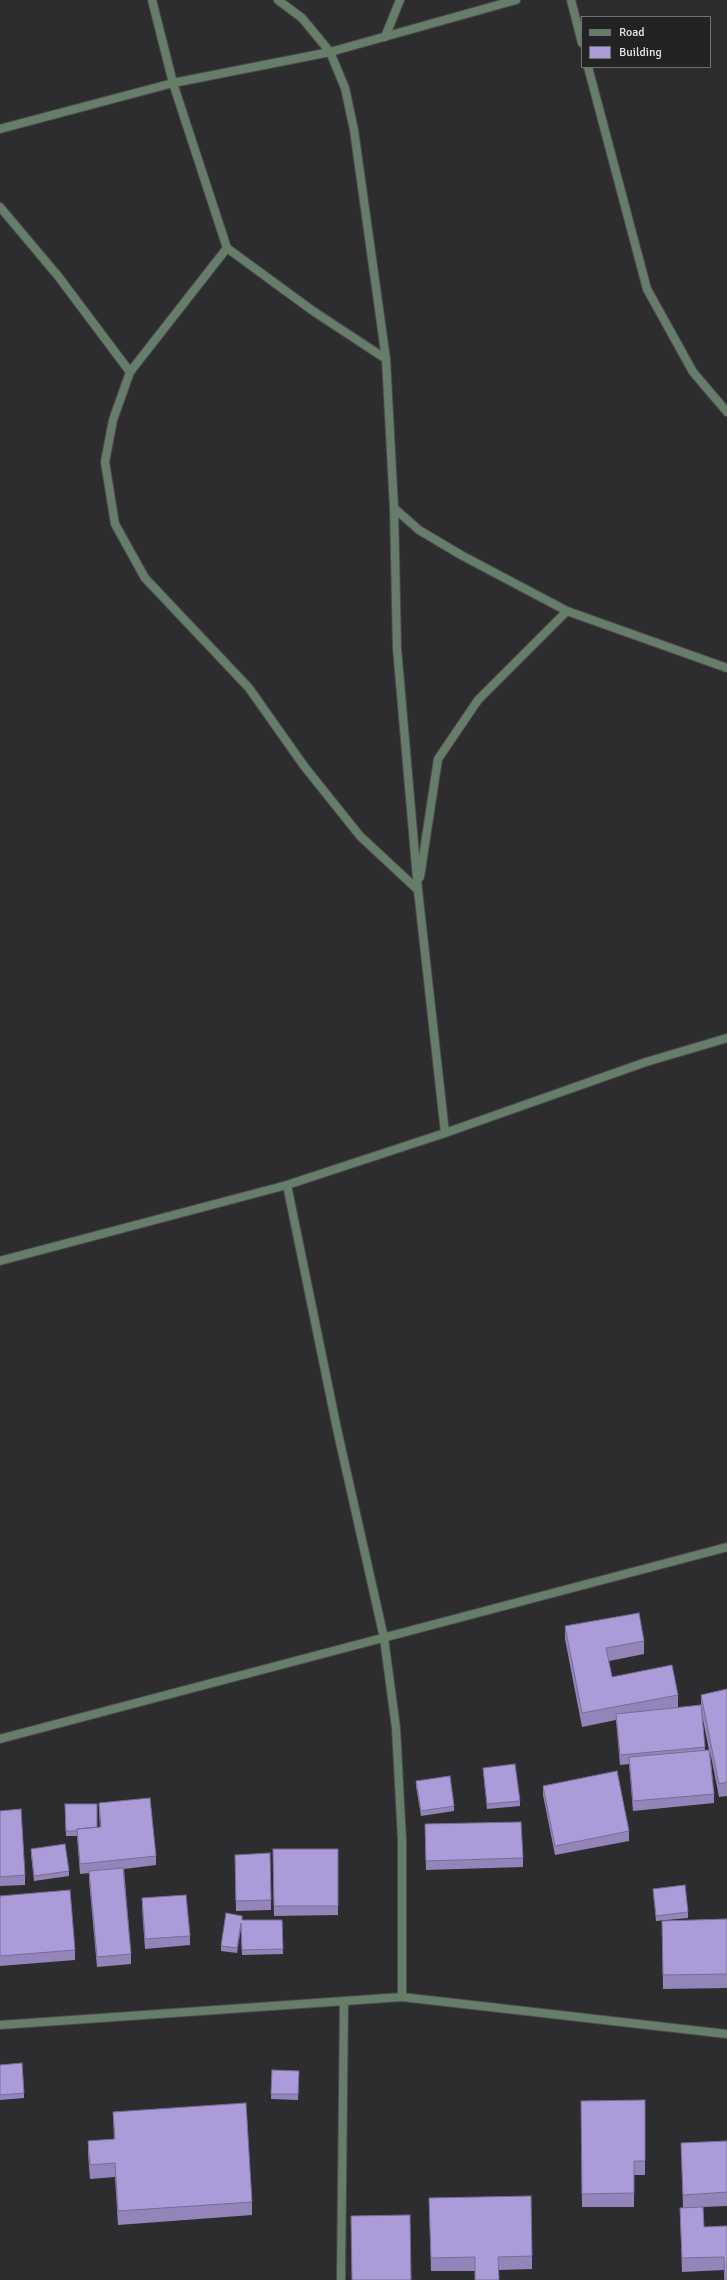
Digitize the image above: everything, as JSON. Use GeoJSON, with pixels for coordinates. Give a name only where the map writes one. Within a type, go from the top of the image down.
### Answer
{"type":"FeatureCollection","features":[{"type":"Feature","properties":{"kind":"street"},"geometry":{"type":"LineString","coordinates":[[152,0],[173,83],[227,248],[313,311],[386,359]]}},
{"type":"Feature","properties":{"kind":"street"},"geometry":{"type":"LineString","coordinates":[[278,0],[302,18],[330,52],[345,88],[352,123],[386,359],[394,508],[397,648],[418,890],[445,1133]]}},
{"type":"Feature","properties":{"kind":"street"},"geometry":{"type":"LineString","coordinates":[[385,37],[400,0]]}},
{"type":"Feature","properties":{"kind":"street"},"geometry":{"type":"LineString","coordinates":[[0,129],[173,83],[330,52],[516,0]]}},
{"type":"Feature","properties":{"kind":"street"},"geometry":{"type":"LineString","coordinates":[[571,0],[581,39]]}},
{"type":"Feature","properties":{"kind":"street"},"geometry":{"type":"LineString","coordinates":[[588,68],[647,289],[693,372],[727,412]]}},
{"type":"Feature","properties":{"kind":"street"},"geometry":{"type":"LineString","coordinates":[[0,206],[58,276],[130,372]]}},
{"type":"Feature","properties":{"kind":"street"},"geometry":{"type":"LineString","coordinates":[[227,248],[130,372],[113,420],[105,462],[115,524],[145,578],[249,688],[304,766],[360,836],[418,890]]}},
{"type":"Feature","properties":{"kind":"street"},"geometry":{"type":"LineString","coordinates":[[394,508],[419,530],[461,555],[567,611],[727,668]]}},
{"type":"Feature","properties":{"kind":"street"},"geometry":{"type":"LineString","coordinates":[[418,890],[438,759],[478,700],[567,611]]}},
{"type":"Feature","properties":{"kind":"street"},"geometry":{"type":"LineString","coordinates":[[0,1261],[286,1185],[445,1133],[646,1062],[727,1038]]}},
{"type":"Feature","properties":{"kind":"street"},"geometry":{"type":"LineString","coordinates":[[286,1185],[337,1429],[384,1638],[396,1728],[402,1840],[402,1997]]}},
{"type":"Feature","properties":{"kind":"street"},"geometry":{"type":"LineString","coordinates":[[0,1739],[727,1547]]}},
{"type":"Feature","properties":{"kind":"street"},"geometry":{"type":"LineString","coordinates":[[0,2025],[402,1997],[727,2034]]}},
{"type":"Feature","properties":{"kind":"street"},"geometry":{"type":"LineString","coordinates":[[341,2280],[344,2001]]}},
{"type":"Feature","properties":{"kind":"building"},"geometry":{"type":"Polygon","coordinates":[[[639,1613],[644,1641],[606,1648],[612,1677],[672,1665],[678,1695],[582,1713],[565,1626],[639,1613]]]}},
{"type":"Feature","properties":{"kind":"building"},"geometry":{"type":"Polygon","coordinates":[[[727,1689],[727,1782],[719,1784],[701,1695],[727,1689]]]}},
{"type":"Feature","properties":{"kind":"building"},"geometry":{"type":"Polygon","coordinates":[[[701,1705],[705,1747],[620,1755],[616,1714],[701,1705]]]}},
{"type":"Feature","properties":{"kind":"building"},"geometry":{"type":"Polygon","coordinates":[[[709,1750],[714,1794],[633,1801],[629,1757],[709,1750]]]}},
{"type":"Feature","properties":{"kind":"building"},"geometry":{"type":"Polygon","coordinates":[[[515,1764],[520,1801],[487,1804],[483,1768],[515,1764]]]}},
{"type":"Feature","properties":{"kind":"building"},"geometry":{"type":"Polygon","coordinates":[[[617,1771],[629,1831],[555,1846],[543,1786],[617,1771]]]}},
{"type":"Feature","properties":{"kind":"building"},"geometry":{"type":"Polygon","coordinates":[[[450,1776],[454,1806],[421,1811],[416,1781],[450,1776]]]}},
{"type":"Feature","properties":{"kind":"building"},"geometry":{"type":"Polygon","coordinates":[[[150,1798],[156,1856],[80,1864],[77,1829],[101,1827],[99,1803],[150,1798]]]}},
{"type":"Feature","properties":{"kind":"building"},"geometry":{"type":"Polygon","coordinates":[[[65,1804],[97,1804],[97,1827],[77,1829],[77,1831],[66,1831],[65,1804]]]}},
{"type":"Feature","properties":{"kind":"building"},"geometry":{"type":"Polygon","coordinates":[[[21,1809],[25,1875],[0,1877],[0,1811],[21,1809]]]}},
{"type":"Feature","properties":{"kind":"building"},"geometry":{"type":"Polygon","coordinates":[[[521,1822],[523,1858],[426,1861],[425,1824],[521,1822]]]}},
{"type":"Feature","properties":{"kind":"building"},"geometry":{"type":"Polygon","coordinates":[[[65,1844],[69,1871],[34,1876],[31,1849],[65,1844]]]}},
{"type":"Feature","properties":{"kind":"building"},"geometry":{"type":"Polygon","coordinates":[[[273,1849],[338,1849],[338,1906],[274,1906],[273,1849]]]}},
{"type":"Feature","properties":{"kind":"building"},"geometry":{"type":"Polygon","coordinates":[[[270,1853],[271,1900],[236,1901],[235,1855],[270,1853]]]}},
{"type":"Feature","properties":{"kind":"building"},"geometry":{"type":"Polygon","coordinates":[[[123,1868],[131,1954],[97,1957],[89,1871],[123,1868]]]}},
{"type":"Feature","properties":{"kind":"building"},"geometry":{"type":"Polygon","coordinates":[[[685,1885],[688,1912],[656,1916],[653,1889],[685,1885]]]}},
{"type":"Feature","properties":{"kind":"building"},"geometry":{"type":"Polygon","coordinates":[[[70,1890],[75,1950],[0,1956],[0,1896],[70,1890]]]}},
{"type":"Feature","properties":{"kind":"building"},"geometry":{"type":"Polygon","coordinates":[[[186,1895],[190,1936],[145,1939],[142,1898],[186,1895]]]}},
{"type":"Feature","properties":{"kind":"building"},"geometry":{"type":"Polygon","coordinates":[[[226,1913],[242,1916],[242,1920],[282,1920],[283,1949],[242,1950],[241,1923],[237,1948],[221,1946],[226,1913]]]}},
{"type":"Feature","properties":{"kind":"building"},"geometry":{"type":"Polygon","coordinates":[[[727,1919],[727,1974],[663,1975],[662,1921],[727,1919]]]}},
{"type":"Feature","properties":{"kind":"building"},"geometry":{"type":"Polygon","coordinates":[[[22,2063],[24,2093],[0,2095],[0,2065],[22,2063]]]}},
{"type":"Feature","properties":{"kind":"building"},"geometry":{"type":"Polygon","coordinates":[[[272,2070],[299,2071],[298,2094],[271,2094],[272,2070]]]}},
{"type":"Feature","properties":{"kind":"building"},"geometry":{"type":"Polygon","coordinates":[[[645,2100],[645,2161],[634,2161],[634,2193],[582,2194],[581,2101],[645,2100]]]}},
{"type":"Feature","properties":{"kind":"building"},"geometry":{"type":"Polygon","coordinates":[[[246,2103],[252,2202],[118,2211],[115,2163],[90,2165],[88,2141],[115,2139],[113,2112],[246,2103]]]}},
{"type":"Feature","properties":{"kind":"building"},"geometry":{"type":"Polygon","coordinates":[[[727,2141],[727,2192],[683,2195],[681,2143],[727,2141]]]}},
{"type":"Feature","properties":{"kind":"building"},"geometry":{"type":"Polygon","coordinates":[[[531,2196],[532,2256],[498,2257],[499,2280],[475,2280],[475,2257],[431,2258],[429,2198],[531,2196]]]}},
{"type":"Feature","properties":{"kind":"building"},"geometry":{"type":"Polygon","coordinates":[[[703,2207],[704,2227],[727,2226],[727,2280],[725,2280],[724,2257],[682,2258],[680,2208],[703,2207]]]}},
{"type":"Feature","properties":{"kind":"building"},"geometry":{"type":"Polygon","coordinates":[[[410,2215],[411,2280],[352,2280],[351,2216],[410,2215]]]}}]}
